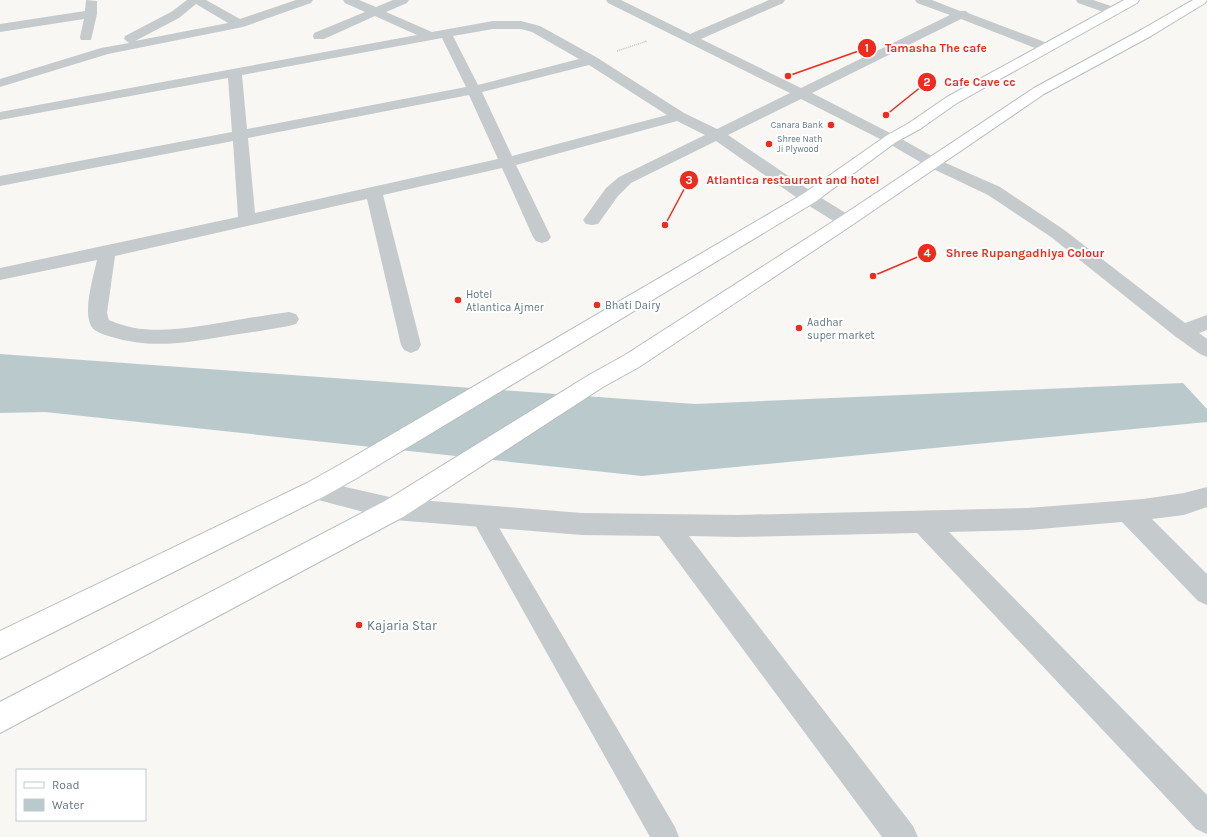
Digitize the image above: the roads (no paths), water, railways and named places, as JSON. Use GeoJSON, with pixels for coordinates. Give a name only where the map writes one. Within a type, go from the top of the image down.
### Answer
{"type":"FeatureCollection","features":[{"type":"Feature","properties":{"kind":"street"},"geometry":{"type":"LineString","coordinates":[[86,37],[91,14],[91,0]]}},
{"type":"Feature","properties":{"kind":"street"},"geometry":{"type":"LineString","coordinates":[[106,51],[175,15],[195,0],[239,24]]}},
{"type":"Feature","properties":{"kind":"street"},"geometry":{"type":"LineString","coordinates":[[0,83],[106,51],[239,24],[307,0]]}},
{"type":"Feature","properties":{"kind":"street"},"geometry":{"type":"LineString","coordinates":[[349,0],[375,12],[439,35],[474,90],[542,237]]}},
{"type":"Feature","properties":{"kind":"street"},"geometry":{"type":"LineString","coordinates":[[319,36],[403,0]]}},
{"type":"Feature","properties":{"kind":"street"},"geometry":{"type":"LineString","coordinates":[[612,0],[803,94],[891,139],[933,163],[994,191],[1045,225],[1204,347]]}},
{"type":"Feature","properties":{"kind":"street"},"geometry":{"type":"LineString","coordinates":[[689,39],[779,0]]}},
{"type":"Feature","properties":{"kind":"street"},"geometry":{"type":"LineString","coordinates":[[921,0],[962,14],[1046,47]]}},
{"type":"Feature","properties":{"kind":"street"},"geometry":{"type":"LineString","coordinates":[[1082,0],[1113,11]]}},
{"type":"Feature","properties":{"kind":"street"},"geometry":{"type":"LineString","coordinates":[[0,645],[315,490],[349,471],[809,198],[891,139],[900,136],[941,107],[1046,47],[1133,0]]}},
{"type":"Feature","properties":{"kind":"street"},"geometry":{"type":"LineString","coordinates":[[0,718],[394,509],[596,381],[632,361],[846,221],[1039,91],[1146,33],[1201,0]]}},
{"type":"Feature","properties":{"kind":"street"},"geometry":{"type":"LineString","coordinates":[[0,28],[91,14]]}},
{"type":"Feature","properties":{"kind":"street"},"geometry":{"type":"LineString","coordinates":[[592,220],[612,192],[625,180],[803,94],[962,14]]}},
{"type":"Feature","properties":{"kind":"street"},"geometry":{"type":"LineString","coordinates":[[0,116],[494,25],[521,25],[536,29],[591,60],[679,116],[718,135],[809,198],[846,221]]}},
{"type":"Feature","properties":{"kind":"street"},"geometry":{"type":"LineString","coordinates":[[0,181],[474,90],[591,60]]}},
{"type":"Feature","properties":{"kind":"street"},"geometry":{"type":"LineString","coordinates":[[235,73],[247,220]]}},
{"type":"Feature","properties":{"kind":"street"},"geometry":{"type":"LineString","coordinates":[[0,274],[107,252],[508,162],[679,116]]}},
{"type":"Feature","properties":{"kind":"street"},"geometry":{"type":"LineString","coordinates":[[374,192],[411,345]]}},
{"type":"Feature","properties":{"kind":"street"},"geometry":{"type":"LineString","coordinates":[[107,252],[97,313],[100,324],[111,331],[135,337],[175,337],[289,319]]}},
{"type":"Feature","properties":{"kind":"street"},"geometry":{"type":"LineString","coordinates":[[1183,332],[1207,322]]}},
{"type":"Feature","properties":{"kind":"street"},"geometry":{"type":"LineString","coordinates":[[315,490],[394,509],[582,524],[738,526],[1028,519],[1127,511],[1184,504],[1207,497]]}},
{"type":"Feature","properties":{"kind":"street"},"geometry":{"type":"LineString","coordinates":[[1127,511],[1207,592]]}},
{"type":"Feature","properties":{"kind":"street"},"geometry":{"type":"LineString","coordinates":[[922,522],[1207,818]]}},
{"type":"Feature","properties":{"kind":"street"},"geometry":{"type":"LineString","coordinates":[[665,525],[902,837]]}},
{"type":"Feature","properties":{"kind":"lane"},"geometry":{"type":"LineString","coordinates":[[481,516],[665,837]]}},
{"type":"Feature","properties":{"kind":"water"},"geometry":{"type":"Polygon","coordinates":[[[0,354],[695,404],[1183,383],[1207,409],[1207,422],[642,476],[45,412],[0,413],[0,354]]]}},
{"type":"Feature","properties":{"kind":"place","name":"Tamasha The cafe"},"geometry":{"type":"Point","coordinates":[788,76]}},
{"type":"Feature","properties":{"kind":"place","name":"Cafe Cave cc"},"geometry":{"type":"Point","coordinates":[886,115]}},
{"type":"Feature","properties":{"kind":"place","name":"Canara Bank"},"geometry":{"type":"Point","coordinates":[831,125]}},
{"type":"Feature","properties":{"kind":"place","name":"Shree Nath Ji Plywood"},"geometry":{"type":"Point","coordinates":[769,144]}},
{"type":"Feature","properties":{"kind":"place","name":"Atlantica restaurant and hotel"},"geometry":{"type":"Point","coordinates":[665,225]}},
{"type":"Feature","properties":{"kind":"place","name":"Shree Rupangadhiya Colour"},"geometry":{"type":"Point","coordinates":[873,276]}},
{"type":"Feature","properties":{"kind":"place","name":"Hotel Atlantica Ajmer"},"geometry":{"type":"Point","coordinates":[458,300]}},
{"type":"Feature","properties":{"kind":"place","name":"Bhati Dairy"},"geometry":{"type":"Point","coordinates":[597,305]}},
{"type":"Feature","properties":{"kind":"place","name":"Aadhar super market"},"geometry":{"type":"Point","coordinates":[799,328]}},
{"type":"Feature","properties":{"kind":"place","name":"Kajaria Star"},"geometry":{"type":"Point","coordinates":[359,625]}}]}
